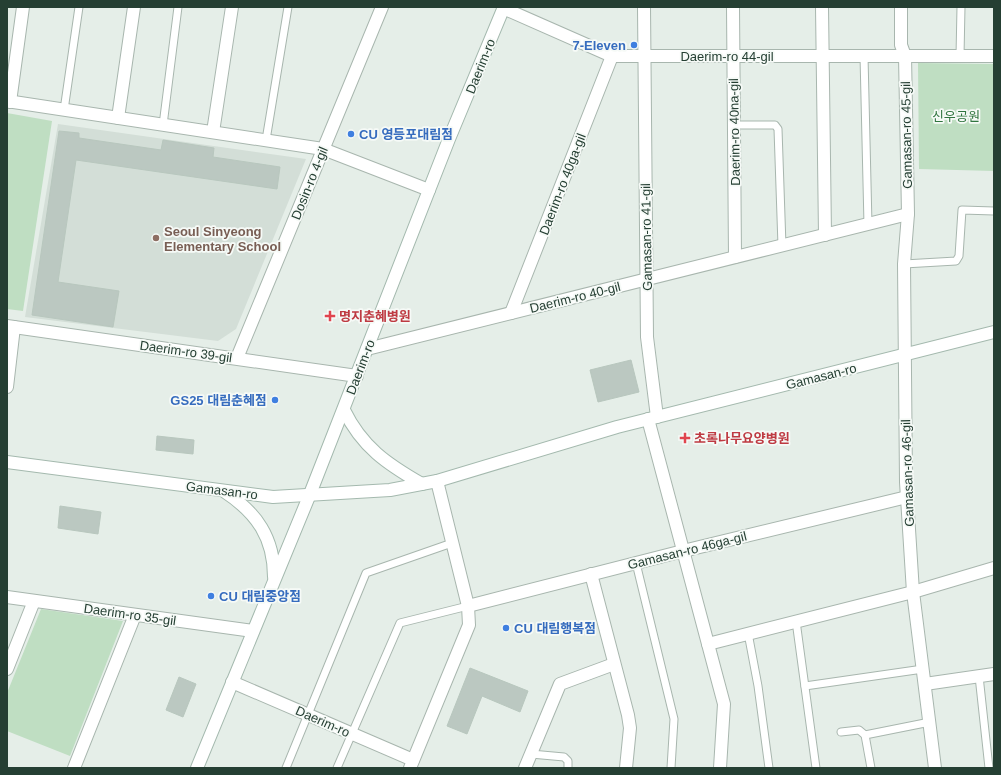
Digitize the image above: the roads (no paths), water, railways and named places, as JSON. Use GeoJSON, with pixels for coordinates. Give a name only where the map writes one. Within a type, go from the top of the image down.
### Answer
{"type":"FeatureCollection","features":[{"type":"Feature","properties":{"kind":"street"},"geometry":{"type":"LineString","coordinates":[[23,7],[8,101],[323,149],[429,190]]}},
{"type":"Feature","properties":{"kind":"street"},"geometry":{"type":"LineString","coordinates":[[118,118],[134,7]]}},
{"type":"Feature","properties":{"kind":"street"},"geometry":{"type":"LineString","coordinates":[[213,132],[232,7]]}},
{"type":"Feature","properties":{"kind":"street","name":"Dosin-ro 4-gil"},"geometry":{"type":"LineString","coordinates":[[237,358],[382,7]]}},
{"type":"Feature","properties":{"kind":"street","name":"Gamasan-ro 41-gil"},"geometry":{"type":"LineString","coordinates":[[644,7],[647,337],[652,418]]}},
{"type":"Feature","properties":{"kind":"street","name":"Daerim-ro 40na-gil"},"geometry":{"type":"LineString","coordinates":[[733,7],[735,257]]}},
{"type":"Feature","properties":{"kind":"street"},"geometry":{"type":"LineString","coordinates":[[822,7],[824,235]]}},
{"type":"Feature","properties":{"kind":"street","name":"Gamasan-ro 45-gil"},"geometry":{"type":"LineString","coordinates":[[901,7],[901,45],[905,56],[908,214],[904,264],[904,354]]}},
{"type":"Feature","properties":{"kind":"street","name":"Daerim-ro 44-gil"},"geometry":{"type":"LineString","coordinates":[[504,8],[612,56],[994,56]]}},
{"type":"Feature","properties":{"kind":"street","name":"Daerim-ro"},"geometry":{"type":"LineString","coordinates":[[197,768],[344,410],[429,190],[504,8]]}},
{"type":"Feature","properties":{"kind":"street","name":"Daerim-ro 40ga-gil"},"geometry":{"type":"LineString","coordinates":[[511,313],[612,56]]}},
{"type":"Feature","properties":{"kind":"street","name":"Daerim-ro 40-gil"},"geometry":{"type":"LineString","coordinates":[[367,349],[908,214]]}},
{"type":"Feature","properties":{"kind":"street","name":"Daerim-ro 39-gil"},"geometry":{"type":"LineString","coordinates":[[7,387],[11,326],[357,376]]}},
{"type":"Feature","properties":{"kind":"street","name":"Gamasan-ro"},"geometry":{"type":"LineString","coordinates":[[7,462],[273,497],[390,490],[437,481],[652,418],[994,332]]}},
{"type":"Feature","properties":{"kind":"street","name":"Gamasan-ro 46-gil"},"geometry":{"type":"LineString","coordinates":[[904,354],[907,496],[913,592],[936,768]]}},
{"type":"Feature","properties":{"kind":"street"},"geometry":{"type":"LineString","coordinates":[[344,410],[358,434],[375,454],[394,468],[422,484]]}},
{"type":"Feature","properties":{"kind":"street"},"geometry":{"type":"LineString","coordinates":[[652,418],[683,551],[724,704],[720,768]]}},
{"type":"Feature","properties":{"kind":"street"},"geometry":{"type":"LineString","coordinates":[[411,764],[469,625],[468,606],[437,481]]}},
{"type":"Feature","properties":{"kind":"street"},"geometry":{"type":"LineString","coordinates":[[222,490],[243,503],[253,514],[269,544],[274,561],[274,582]]}},
{"type":"Feature","properties":{"kind":"street","name":"Gamasan-ro 46ga-gil"},"geometry":{"type":"LineString","coordinates":[[468,606],[907,496]]}},
{"type":"Feature","properties":{"kind":"street"},"geometry":{"type":"LineString","coordinates":[[708,644],[913,592],[994,568]]}},
{"type":"Feature","properties":{"kind":"street"},"geometry":{"type":"LineString","coordinates":[[592,574],[630,728],[626,768]]}},
{"type":"Feature","properties":{"kind":"street","name":"Daerim-ro 35-gil"},"geometry":{"type":"LineString","coordinates":[[7,597],[253,631]]}},
{"type":"Feature","properties":{"kind":"street"},"geometry":{"type":"LineString","coordinates":[[7,669],[34,601]]}},
{"type":"Feature","properties":{"kind":"street"},"geometry":{"type":"LineString","coordinates":[[74,768],[135,615]]}},
{"type":"Feature","properties":{"kind":"street"},"geometry":{"type":"LineString","coordinates":[[525,768],[560,684],[614,664]]}},
{"type":"Feature","properties":{"kind":"street"},"geometry":{"type":"LineString","coordinates":[[925,684],[994,674]]}},
{"type":"Feature","properties":{"kind":"street","name":"Daerim-ro"},"geometry":{"type":"LineString","coordinates":[[232,682],[352,734],[411,764]]}},
{"type":"Feature","properties":{"kind":"lane"},"geometry":{"type":"LineString","coordinates":[[64,110],[79,7]]}},
{"type":"Feature","properties":{"kind":"lane"},"geometry":{"type":"LineString","coordinates":[[163,125],[178,7]]}},
{"type":"Feature","properties":{"kind":"lane"},"geometry":{"type":"LineString","coordinates":[[266,140],[288,7]]}},
{"type":"Feature","properties":{"kind":"lane"},"geometry":{"type":"LineString","coordinates":[[960,56],[961,7]]}},
{"type":"Feature","properties":{"kind":"lane"},"geometry":{"type":"LineString","coordinates":[[864,56],[868,224]]}},
{"type":"Feature","properties":{"kind":"lane"},"geometry":{"type":"LineString","coordinates":[[734,125],[775,125],[778,129],[782,246]]}},
{"type":"Feature","properties":{"kind":"lane"},"geometry":{"type":"LineString","coordinates":[[904,264],[956,262],[959,256],[962,210],[994,211]]}},
{"type":"Feature","properties":{"kind":"lane"},"geometry":{"type":"LineString","coordinates":[[286,768],[366,573],[452,543]]}},
{"type":"Feature","properties":{"kind":"lane"},"geometry":{"type":"LineString","coordinates":[[636,563],[674,719],[671,768]]}},
{"type":"Feature","properties":{"kind":"lane"},"geometry":{"type":"LineString","coordinates":[[337,768],[400,623],[468,606]]}},
{"type":"Feature","properties":{"kind":"lane"},"geometry":{"type":"LineString","coordinates":[[796,621],[816,768]]}},
{"type":"Feature","properties":{"kind":"lane"},"geometry":{"type":"LineString","coordinates":[[748,634],[758,686],[769,768]]}},
{"type":"Feature","properties":{"kind":"lane"},"geometry":{"type":"LineString","coordinates":[[805,686],[923,669]]}},
{"type":"Feature","properties":{"kind":"lane"},"geometry":{"type":"LineString","coordinates":[[979,676],[989,768]]}},
{"type":"Feature","properties":{"kind":"lane"},"geometry":{"type":"LineString","coordinates":[[865,735],[930,722]]}},
{"type":"Feature","properties":{"kind":"lane"},"geometry":{"type":"LineString","coordinates":[[841,732],[859,730],[865,735],[871,768]]}},
{"type":"Feature","properties":{"kind":"lane"},"geometry":{"type":"LineString","coordinates":[[531,754],[564,757],[568,761],[568,768]]}},
{"type":"Feature","properties":{"kind":"place","name":"7-Eleven"},"geometry":{"type":"Point","coordinates":[634,45]}},
{"type":"Feature","properties":{"kind":"place","name":"CU 영등포대림점"},"geometry":{"type":"Point","coordinates":[351,134]}},
{"type":"Feature","properties":{"kind":"place","name":"Seoul Sinyeong Elementary School"},"geometry":{"type":"Point","coordinates":[156,238]}},
{"type":"Feature","properties":{"kind":"place","name":"명지춘혜병원"},"geometry":{"type":"Point","coordinates":[330,316]}},
{"type":"Feature","properties":{"kind":"place","name":"GS25 대림춘혜점"},"geometry":{"type":"Point","coordinates":[275,400]}},
{"type":"Feature","properties":{"kind":"place","name":"초록나무요양병원"},"geometry":{"type":"Point","coordinates":[685,438]}},
{"type":"Feature","properties":{"kind":"place","name":"CU 대림중앙점"},"geometry":{"type":"Point","coordinates":[211,596]}},
{"type":"Feature","properties":{"kind":"place","name":"CU 대림행복점"},"geometry":{"type":"Point","coordinates":[506,628]}},
{"type":"Feature","properties":{"kind":"park label","name":"신우공원"},"geometry":{"type":"Point","coordinates":[956,116]}}]}
